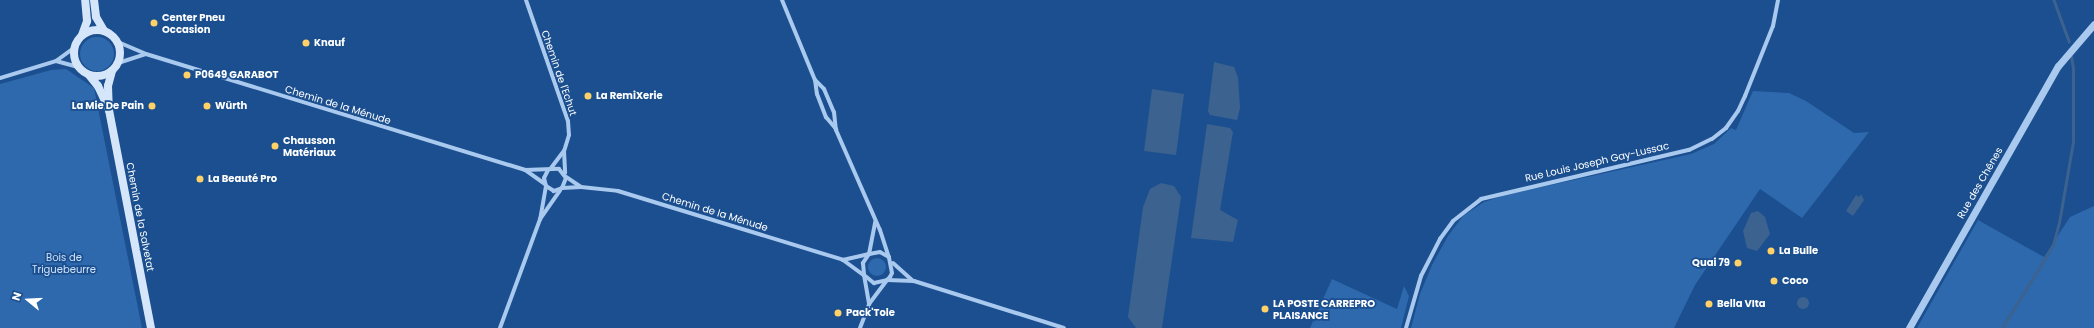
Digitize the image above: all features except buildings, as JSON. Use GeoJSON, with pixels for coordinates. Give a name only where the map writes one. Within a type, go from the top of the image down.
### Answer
{"type":"FeatureCollection","features":[{"type":"Feature","properties":{"kind":"main road"},"geometry":{"type":"LineString","coordinates":[[84,0],[87,21],[82,35],[75,47],[74,58],[78,67],[89,75],[103,76],[112,71],[118,63],[120,51],[118,42],[104,31],[96,17],[94,0]]}},
{"type":"Feature","properties":{"kind":"main road"},"geometry":{"type":"LineString","coordinates":[[82,35],[95,30],[104,31]]}},
{"type":"Feature","properties":{"kind":"main road","name":"Chemin de la Salvetat"},"geometry":{"type":"LineString","coordinates":[[112,71],[108,86],[109,110],[152,328]]}},
{"type":"Feature","properties":{"kind":"main road","name":"Chemin de la Salvetat"},"geometry":{"type":"LineString","coordinates":[[89,75],[98,86],[109,110]]}},
{"type":"Feature","properties":{"kind":"street","name":"Chemin de l'Echut"},"geometry":{"type":"LineString","coordinates":[[526,0],[568,121],[569,135],[564,151],[565,175]]}},
{"type":"Feature","properties":{"kind":"street"},"geometry":{"type":"LineString","coordinates":[[782,0],[815,80],[821,106],[836,130],[875,222],[880,230],[889,257],[892,262],[914,282]]}},
{"type":"Feature","properties":{"kind":"street","name":"Rue Louis Joseph Gay-Lussac"},"geometry":{"type":"LineString","coordinates":[[1406,328],[1421,276],[1440,239],[1452,221],[1482,198],[1689,150],[1712,139],[1722,131],[1735,117],[1746,96],[1773,26],[1778,0]]}},
{"type":"Feature","properties":{"kind":"street","name":"Rue des Chênes"},"geometry":{"type":"LineString","coordinates":[[1909,328],[2058,66],[2094,24]]}},
{"type":"Feature","properties":{"kind":"street","name":"Chemin de la Ménude"},"geometry":{"type":"LineString","coordinates":[[118,42],[146,54],[525,170],[549,170]]}},
{"type":"Feature","properties":{"kind":"street"},"geometry":{"type":"LineString","coordinates":[[0,78],[56,61],[75,47]]}},
{"type":"Feature","properties":{"kind":"street"},"geometry":{"type":"LineString","coordinates":[[118,63],[146,54]]}},
{"type":"Feature","properties":{"kind":"street"},"geometry":{"type":"LineString","coordinates":[[56,61],[78,67]]}},
{"type":"Feature","properties":{"kind":"street"},"geometry":{"type":"LineString","coordinates":[[815,80],[824,89],[834,112],[836,130]]}},
{"type":"Feature","properties":{"kind":"street","name":"Chemin de l'Echut"},"geometry":{"type":"LineString","coordinates":[[549,170],[564,151]]}},
{"type":"Feature","properties":{"kind":"street"},"geometry":{"type":"LineString","coordinates":[[500,328],[540,219],[545,185],[544,178],[549,170],[559,169],[565,175],[561,189],[540,219]]}},
{"type":"Feature","properties":{"kind":"street","name":"Chemin de la Ménude"},"geometry":{"type":"LineString","coordinates":[[525,170],[545,185]]}},
{"type":"Feature","properties":{"kind":"street","name":"Chemin de la Ménude"},"geometry":{"type":"LineString","coordinates":[[565,175],[581,187]]}},
{"type":"Feature","properties":{"kind":"street"},"geometry":{"type":"LineString","coordinates":[[545,185],[551,190],[561,189]]}},
{"type":"Feature","properties":{"kind":"street","name":"Chemin de la Ménude"},"geometry":{"type":"LineString","coordinates":[[561,189],[581,187],[618,191],[843,260],[864,275]]}},
{"type":"Feature","properties":{"kind":"street"},"geometry":{"type":"LineString","coordinates":[[868,304],[863,263],[869,254],[875,222]]}},
{"type":"Feature","properties":{"kind":"street"},"geometry":{"type":"LineString","coordinates":[[843,260],[880,252],[889,257]]}},
{"type":"Feature","properties":{"kind":"street"},"geometry":{"type":"LineString","coordinates":[[860,328],[868,304],[892,273],[892,262]]}},
{"type":"Feature","properties":{"kind":"street"},"geometry":{"type":"LineString","coordinates":[[864,275],[874,283],[887,280],[914,282],[1064,328]]}},
{"type":"Feature","properties":{"kind":"green space"},"geometry":{"type":"Polygon","coordinates":[[[97,37],[109,42],[114,54],[109,66],[97,71],[85,66],[80,54],[85,42],[97,37]]]}},
{"type":"Feature","properties":{"kind":"green space","name":"Bois de Triguebeurre"},"geometry":{"type":"Polygon","coordinates":[[[66,69],[94,88],[142,328],[0,328],[0,84],[51,70],[66,69]]]}},
{"type":"Feature","properties":{"kind":"green space"},"geometry":{"type":"Polygon","coordinates":[[[1753,91],[1789,93],[1806,101],[1854,133],[1869,132],[1802,218],[1760,189],[1695,285],[1674,328],[1411,328],[1420,294],[1432,265],[1448,236],[1463,216],[1484,202],[1506,195],[1691,154],[1714,144],[1731,128],[1736,130],[1753,91]]]}},
{"type":"Feature","properties":{"kind":"green space"},"geometry":{"type":"Polygon","coordinates":[[[2094,206],[2094,328],[1917,328],[1978,220],[2044,257],[2070,217],[2094,206]]]}},
{"type":"Feature","properties":{"kind":"green space"},"geometry":{"type":"Polygon","coordinates":[[[873,258],[881,258],[886,263],[884,274],[881,276],[873,276],[868,271],[868,263],[873,258]]]}},
{"type":"Feature","properties":{"kind":"green space"},"geometry":{"type":"Polygon","coordinates":[[[1332,279],[1397,309],[1404,286],[1409,296],[1401,328],[1310,328],[1332,279]]]}},
{"type":"Feature","properties":{"kind":"shaded area"},"geometry":{"type":"Polygon","coordinates":[[[1214,62],[1234,67],[1238,77],[1240,108],[1237,120],[1210,115],[1208,111],[1214,62]]]}},
{"type":"Feature","properties":{"kind":"shaded area"},"geometry":{"type":"Polygon","coordinates":[[[1152,89],[1184,94],[1176,155],[1144,151],[1152,89]]]}},
{"type":"Feature","properties":{"kind":"shaded area"},"geometry":{"type":"Polygon","coordinates":[[[1207,124],[1230,128],[1233,132],[1220,210],[1238,220],[1233,242],[1191,238],[1207,124]]]}},
{"type":"Feature","properties":{"kind":"shaded area"},"geometry":{"type":"Polygon","coordinates":[[[1161,183],[1174,186],[1181,197],[1162,328],[1136,328],[1128,317],[1143,207],[1150,189],[1161,183]]]}},
{"type":"Feature","properties":{"kind":"shaded area"},"geometry":{"type":"Polygon","coordinates":[[[1861,194],[1864,200],[1853,216],[1846,211],[1856,195],[1859,197],[1861,194]]]}},
{"type":"Feature","properties":{"kind":"shaded area"},"geometry":{"type":"Polygon","coordinates":[[[1758,211],[1765,217],[1770,234],[1757,251],[1747,248],[1743,231],[1751,213],[1758,211]]]}},
{"type":"Feature","properties":{"kind":"shaded area"},"geometry":{"type":"Polygon","coordinates":[[[1803,297],[1807,299],[1809,303],[1807,307],[1803,309],[1799,307],[1797,303],[1799,299],[1803,297]]]}},
{"type":"Feature","properties":{"kind":"waterway"},"geometry":{"type":"LineString","coordinates":[[2054,0],[2069,41]]}},
{"type":"Feature","properties":{"kind":"waterway"},"geometry":{"type":"LineString","coordinates":[[2002,328],[2053,245],[2059,223],[2073,142],[2073,68],[2071,57]]}},
{"type":"Feature","properties":{"kind":"place","name":"Center Pneu Occasion"},"geometry":{"type":"Point","coordinates":[154,23]}},
{"type":"Feature","properties":{"kind":"place","name":"Knauf"},"geometry":{"type":"Point","coordinates":[306,43]}},
{"type":"Feature","properties":{"kind":"place","name":"P0649 GARABOT"},"geometry":{"type":"Point","coordinates":[187,75]}},
{"type":"Feature","properties":{"kind":"place","name":"La RemiXerie"},"geometry":{"type":"Point","coordinates":[588,96]}},
{"type":"Feature","properties":{"kind":"place","name":"La Mie De Pain"},"geometry":{"type":"Point","coordinates":[152,106]}},
{"type":"Feature","properties":{"kind":"place","name":"Würth"},"geometry":{"type":"Point","coordinates":[207,106]}},
{"type":"Feature","properties":{"kind":"place","name":"Chausson Matériaux"},"geometry":{"type":"Point","coordinates":[275,146]}},
{"type":"Feature","properties":{"kind":"place","name":"La Beauté Pro"},"geometry":{"type":"Point","coordinates":[200,179]}},
{"type":"Feature","properties":{"kind":"place","name":"La Bulle"},"geometry":{"type":"Point","coordinates":[1771,251]}},
{"type":"Feature","properties":{"kind":"place","name":"Quai 79"},"geometry":{"type":"Point","coordinates":[1738,263]}},
{"type":"Feature","properties":{"kind":"place","name":"Coco"},"geometry":{"type":"Point","coordinates":[1774,281]}},
{"type":"Feature","properties":{"kind":"place","name":"Bella VIta"},"geometry":{"type":"Point","coordinates":[1709,304]}},
{"type":"Feature","properties":{"kind":"place","name":"LA POSTE CARREPRO PLAISANCE"},"geometry":{"type":"Point","coordinates":[1265,309]}},
{"type":"Feature","properties":{"kind":"place","name":"Pack'Tole"},"geometry":{"type":"Point","coordinates":[838,313]}}]}
